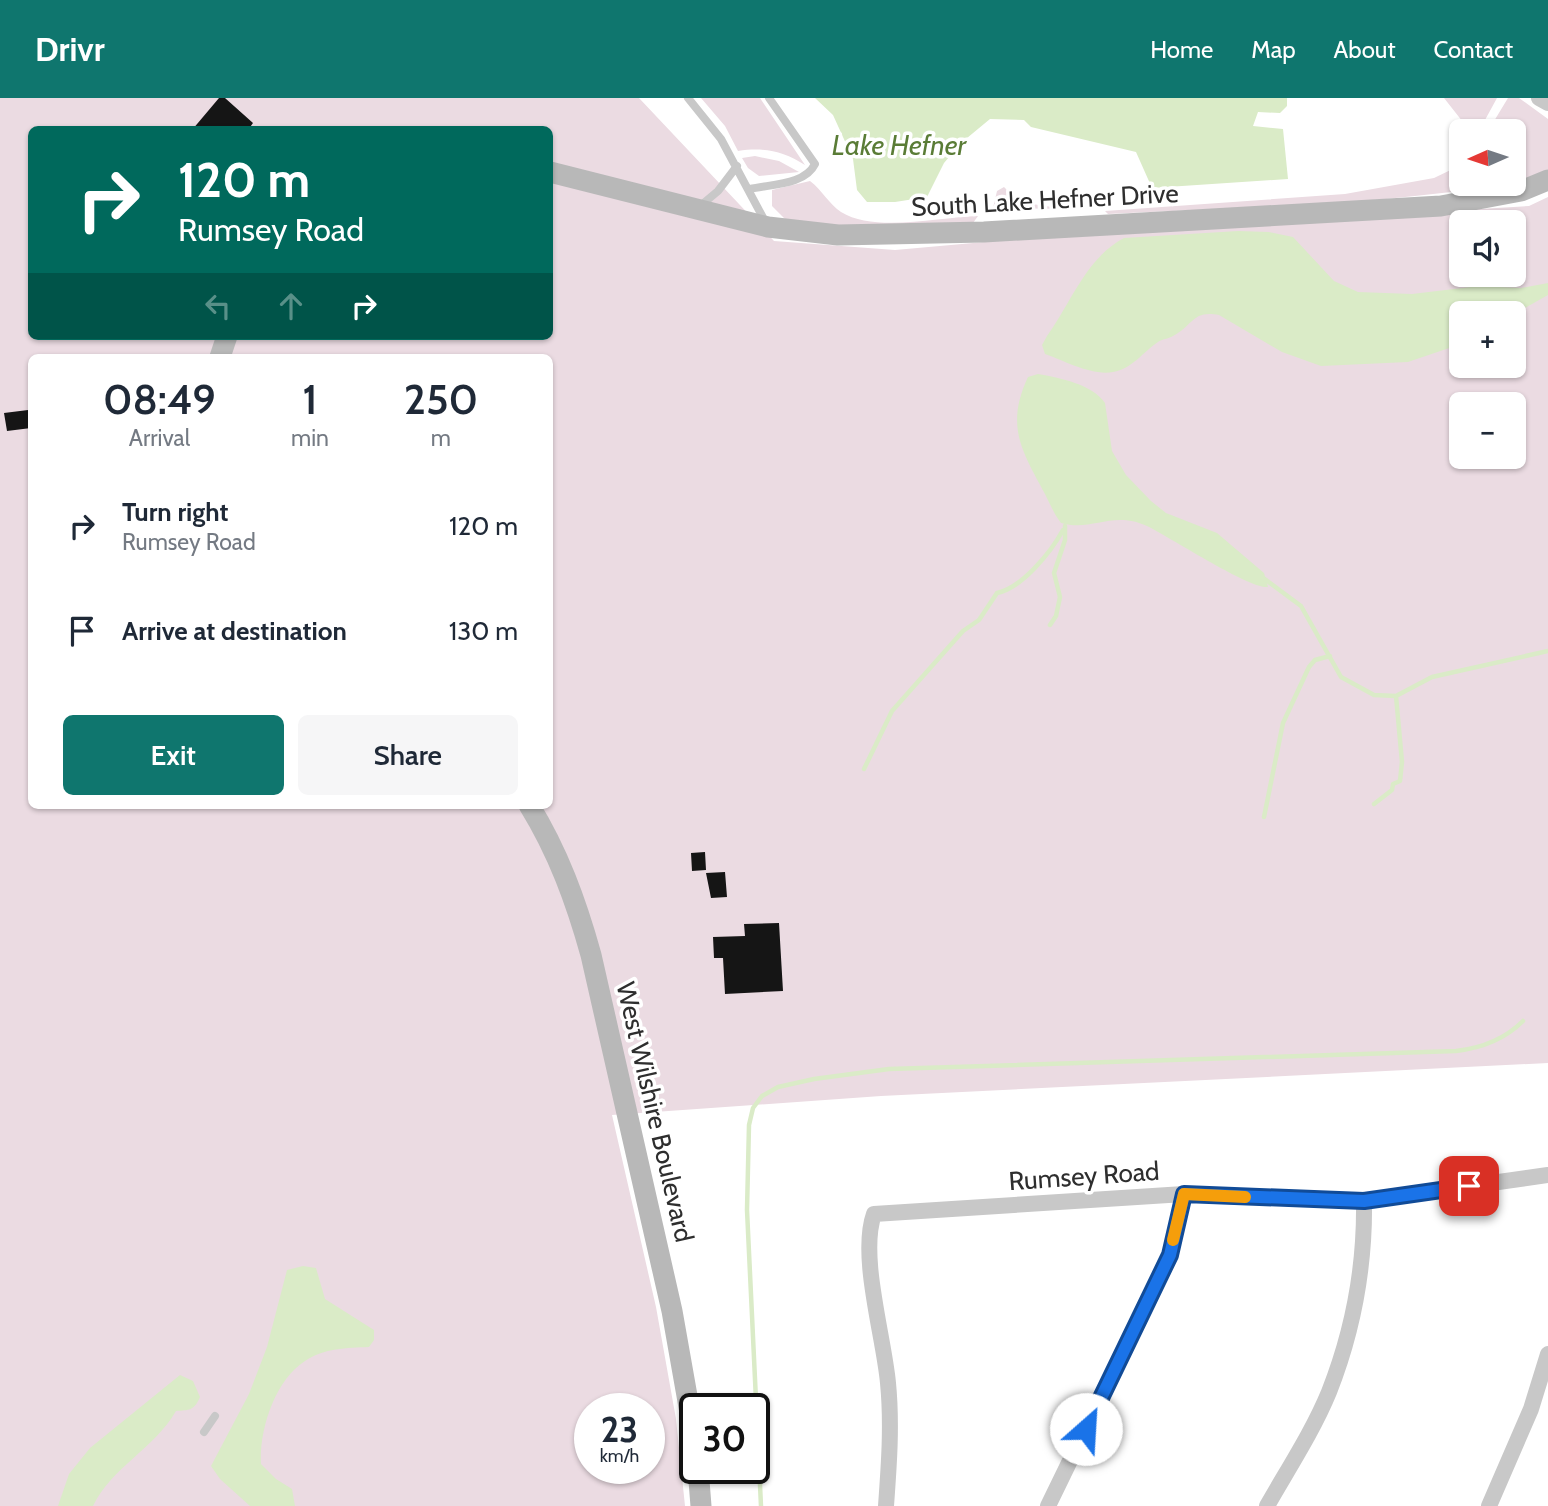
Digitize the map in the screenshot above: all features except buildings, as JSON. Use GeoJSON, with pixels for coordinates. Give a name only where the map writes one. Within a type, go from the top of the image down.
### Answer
{"type":"FeatureCollection","features":[{"type":"Feature","properties":{"kind":"street"},"geometry":{"type":"LineString","coordinates":[[1539,98],[1548,103]]}},
{"type":"Feature","properties":{"kind":"street","name":"South Lake Hefner Drive"},"geometry":{"type":"LineString","coordinates":[[553,173],[768,227],[838,236],[897,236],[1441,206],[1521,191],[1548,180]]}},
{"type":"Feature","properties":{"kind":"street","name":"West Wilshire Boulevard"},"geometry":{"type":"LineString","coordinates":[[531,809],[552,843],[580,915],[672,1311],[687,1393]]}},
{"type":"Feature","properties":{"kind":"street","name":"Rumsey Road"},"geometry":{"type":"LineString","coordinates":[[886,1506],[890,1452],[888,1384],[869,1241],[874,1214],[1184,1194],[1364,1201],[1548,1175]]}},
{"type":"Feature","properties":{"kind":"street"},"geometry":{"type":"LineString","coordinates":[[1048,1506],[1170,1255],[1184,1194]]}},
{"type":"Feature","properties":{"kind":"street"},"geometry":{"type":"LineString","coordinates":[[1267,1506],[1328,1394],[1342,1354],[1359,1285],[1364,1201]]}},
{"type":"Feature","properties":{"kind":"street"},"geometry":{"type":"LineString","coordinates":[[1489,1506],[1531,1409],[1548,1354]]}},
{"type":"Feature","properties":{"kind":"street"},"geometry":{"type":"LineString","coordinates":[[699,1484],[701,1506]]}},
{"type":"Feature","properties":{"kind":"lane"},"geometry":{"type":"LineString","coordinates":[[688,98],[710,122],[750,189],[768,227]]}},
{"type":"Feature","properties":{"kind":"lane"},"geometry":{"type":"LineString","coordinates":[[750,189],[801,178],[810,174],[815,164],[768,98]]}},
{"type":"Feature","properties":{"kind":"lane"},"geometry":{"type":"LineString","coordinates":[[696,210],[710,199],[737,166]]}},
{"type":"Feature","properties":{"kind":"lane"},"geometry":{"type":"LineString","coordinates":[[204,1432],[215,1416]]}},
{"type":"Feature","properties":{"kind":"shaded area"},"geometry":{"type":"Polygon","coordinates":[[[0,98],[639,98],[774,241],[895,250],[1096,232],[1449,211],[1449,287],[1526,287],[1526,210],[1462,210],[1529,206],[1548,197],[1548,1063],[881,1096],[612,1115],[656,1307],[676,1419],[679,1484],[683,1484],[685,1506],[0,1506],[0,98]]]}},
{"type":"Feature","properties":{"kind":"shaded area"},"geometry":{"type":"Polygon","coordinates":[[[701,98],[760,98],[805,165],[773,151],[738,151],[725,126],[701,98]]]}},
{"type":"Feature","properties":{"kind":"shaded area"},"geometry":{"type":"Polygon","coordinates":[[[1444,98],[1497,98],[1486,119],[1461,119],[1444,98]]]}},
{"type":"Feature","properties":{"kind":"shaded area"},"geometry":{"type":"Polygon","coordinates":[[[1508,98],[1519,98],[1548,119],[1548,171],[1526,178],[1526,119],[1495,119],[1508,98]]]}},
{"type":"Feature","properties":{"kind":"shaded area"},"geometry":{"type":"Polygon","coordinates":[[[755,156],[779,161],[799,172],[759,176],[748,168],[742,158],[755,156]]]}},
{"type":"Feature","properties":{"kind":"shaded area"},"geometry":{"type":"Polygon","coordinates":[[[1449,171],[1449,192],[1257,207],[1108,214],[1105,211],[1345,194],[1434,178],[1449,171]]]}},
{"type":"Feature","properties":{"kind":"shaded area"},"geometry":{"type":"Polygon","coordinates":[[[810,181],[841,212],[871,222],[978,216],[973,223],[854,228],[785,219],[772,206],[772,190],[810,181]]]}},
{"type":"Feature","properties":{"kind":"shaded area"},"geometry":{"type":"Polygon","coordinates":[[[1004,187],[1008,191],[1006,200],[1065,209],[993,208],[997,191],[1004,187]]]}},
{"type":"Feature","properties":{"kind":"water","name":"Lake Hefner"},"geometry":{"type":"Polygon","coordinates":[[[815,98],[1287,98],[1287,106],[1280,113],[1258,112],[1253,126],[1283,129],[1288,179],[1152,188],[1136,152],[1031,127],[1024,120],[990,119],[961,143],[944,163],[927,197],[895,202],[867,202],[857,190],[853,159],[833,115],[815,98]]]}},
{"type":"Feature","properties":{"kind":"water"},"geometry":{"type":"Polygon","coordinates":[[[1238,231],[1269,232],[1293,237],[1334,281],[1358,292],[1412,294],[1471,287],[1521,288],[1548,283],[1548,295],[1526,307],[1526,301],[1449,301],[1449,348],[1408,362],[1321,366],[1282,352],[1219,315],[1210,314],[1198,317],[1180,332],[1158,342],[1132,364],[1113,372],[1088,370],[1045,354],[1042,345],[1080,282],[1099,257],[1124,238],[1238,231]]]}},
{"type":"Feature","properties":{"kind":"water"},"geometry":{"type":"Polygon","coordinates":[[[1038,374],[1075,383],[1099,396],[1105,403],[1112,451],[1126,475],[1166,513],[1217,533],[1264,573],[1268,587],[1245,580],[1135,522],[1113,520],[1083,525],[1061,523],[1029,464],[1019,438],[1017,424],[1021,394],[1028,377],[1038,374]]]}},
{"type":"Feature","properties":{"kind":"water"},"geometry":{"type":"Polygon","coordinates":[[[303,1266],[316,1268],[325,1299],[374,1330],[374,1340],[369,1347],[320,1353],[294,1369],[285,1380],[266,1421],[261,1464],[276,1479],[292,1489],[295,1506],[250,1506],[220,1479],[211,1466],[249,1394],[267,1347],[287,1270],[303,1266]]]}},
{"type":"Feature","properties":{"kind":"water"},"geometry":{"type":"Polygon","coordinates":[[[180,1375],[193,1381],[200,1397],[196,1405],[188,1410],[176,1411],[156,1436],[111,1480],[93,1506],[58,1506],[69,1474],[90,1448],[180,1375]]]}},
{"type":"Feature","properties":{"kind":"waterway"},"geometry":{"type":"LineString","coordinates":[[1050,625],[1056,616],[1060,597],[1054,573],[1065,540],[1065,526]]}},
{"type":"Feature","properties":{"kind":"waterway"},"geometry":{"type":"LineString","coordinates":[[864,769],[892,711],[963,631],[979,620],[997,593],[1007,590],[1035,568],[1063,530]]}},
{"type":"Feature","properties":{"kind":"waterway"},"geometry":{"type":"LineString","coordinates":[[1262,577],[1301,606],[1341,677],[1374,695],[1396,696],[1432,677],[1548,651]]}},
{"type":"Feature","properties":{"kind":"waterway"},"geometry":{"type":"LineString","coordinates":[[1264,817],[1283,723],[1309,667],[1315,660],[1330,656]]}},
{"type":"Feature","properties":{"kind":"waterway"},"geometry":{"type":"LineString","coordinates":[[1374,804],[1392,790],[1393,784],[1400,781],[1402,762],[1396,696]]}},
{"type":"Feature","properties":{"kind":"waterway"},"geometry":{"type":"LineString","coordinates":[[761,1506],[747,1210],[749,1125],[753,1108],[762,1096],[778,1087],[814,1079],[889,1069],[1456,1051],[1492,1042],[1523,1021]]}},
{"type":"Feature","properties":{"kind":"slow traffic"},"geometry":{"type":"LineString","coordinates":[[1173,1240],[1184,1194],[1245,1197]]}},
{"type":"Feature","properties":{"kind":"route"},"geometry":{"type":"LineString","coordinates":[[1086,1429],[1170,1255],[1184,1194],[1364,1201],[1469,1186]]}}]}
